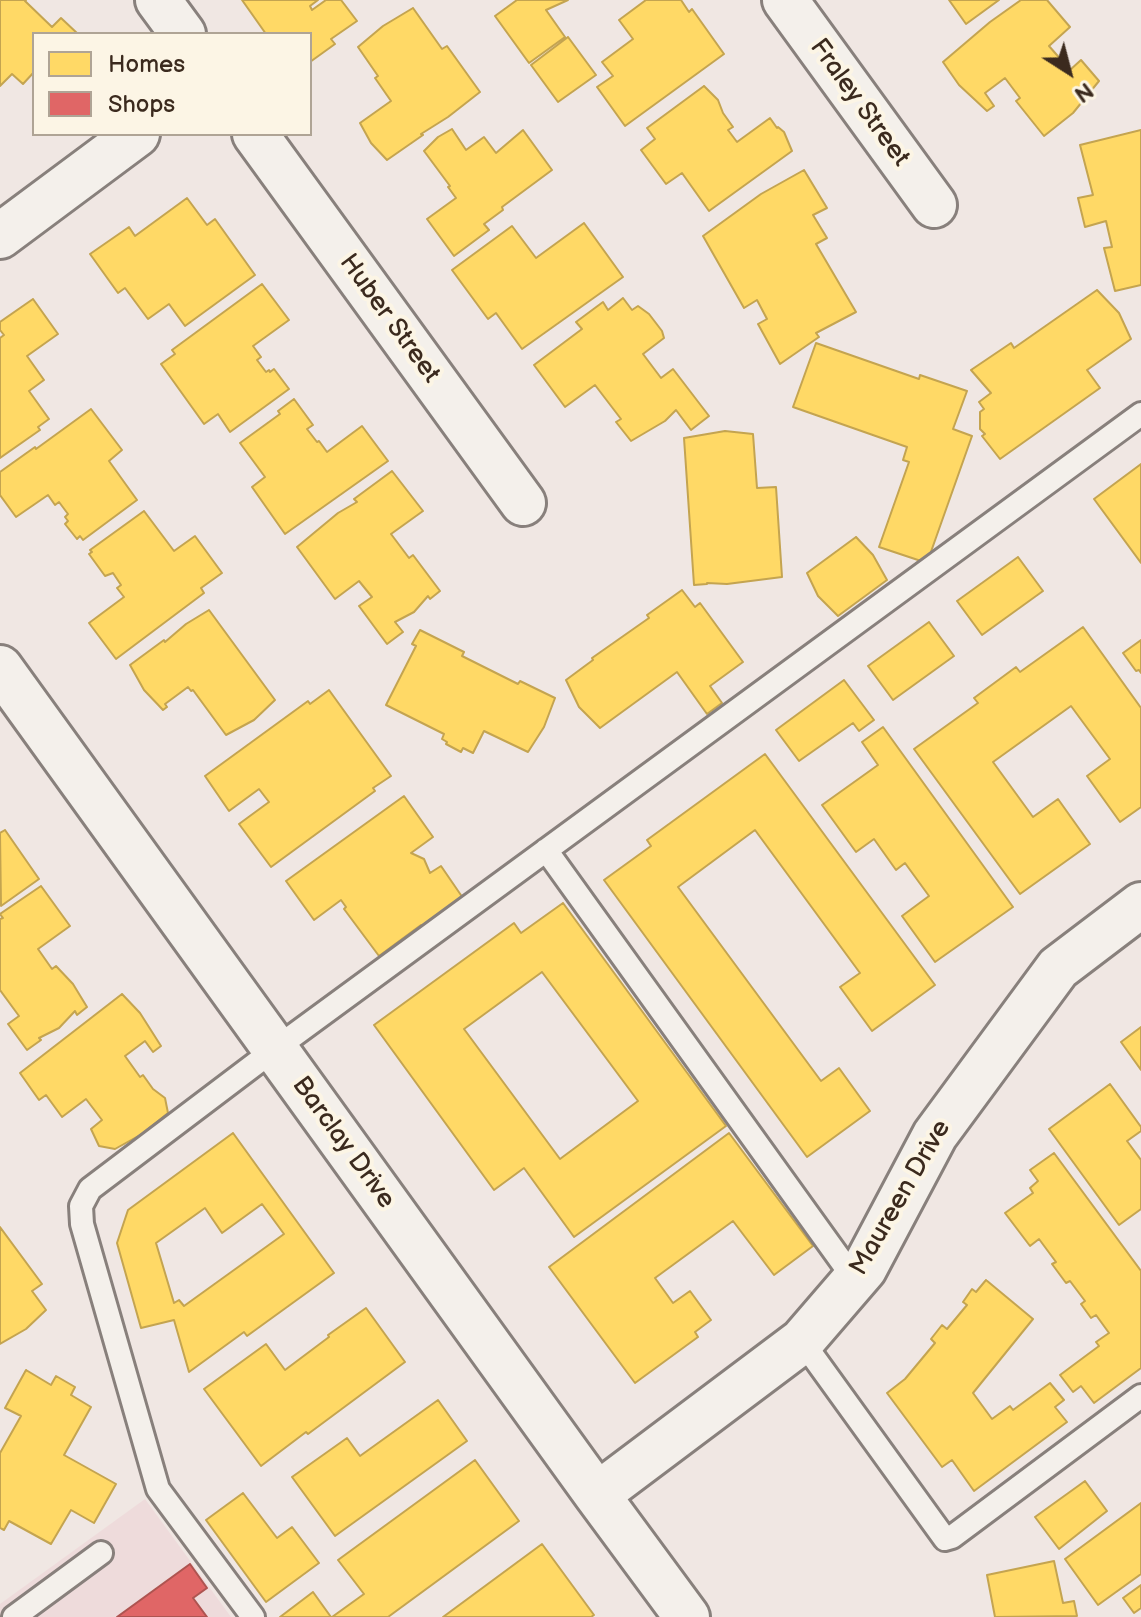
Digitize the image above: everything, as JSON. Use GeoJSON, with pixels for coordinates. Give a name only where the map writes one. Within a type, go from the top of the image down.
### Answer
{"type":"FeatureCollection","features":[{"type":"Feature","properties":{"kind":"street"},"geometry":{"type":"LineString","coordinates":[[158,0],[182,32]]}},
{"type":"Feature","properties":{"kind":"street","name":"Fraley Street"},"geometry":{"type":"LineString","coordinates":[[785,0],[934,205]]}},
{"type":"Feature","properties":{"kind":"street"},"geometry":{"type":"LineString","coordinates":[[0,236],[134,136]]}},
{"type":"Feature","properties":{"kind":"street","name":"Huber Street"},"geometry":{"type":"LineString","coordinates":[[256,136],[523,503]]}},
{"type":"Feature","properties":{"kind":"street","name":"Barclay Drive"},"geometry":{"type":"LineString","coordinates":[[0,668],[687,1617]]}},
{"type":"Feature","properties":{"kind":"street","name":"Maureen Drive"},"geometry":{"type":"LineString","coordinates":[[597,1495],[802,1341],[864,1269],[935,1135],[1058,968],[1141,905]]}},
{"type":"Feature","properties":{"kind":"lane"},"geometry":{"type":"LineString","coordinates":[[253,1617],[158,1489],[82,1224],[81,1206],[90,1189],[275,1049],[1141,414]]}},
{"type":"Feature","properties":{"kind":"lane"},"geometry":{"type":"LineString","coordinates":[[546,850],[855,1280]]}},
{"type":"Feature","properties":{"kind":"lane"},"geometry":{"type":"LineString","coordinates":[[802,1341],[945,1539],[952,1537],[1141,1396]]}},
{"type":"Feature","properties":{"kind":"lane"},"geometry":{"type":"LineString","coordinates":[[14,1617],[101,1553]]}},
{"type":"Feature","properties":{"kind":"shaded area"},"geometry":{"type":"Polygon","coordinates":[[[145,1499],[231,1617],[0,1617],[0,1604],[145,1499]]]}},
{"type":"Feature","properties":{"kind":"building: Homes"},"geometry":{"type":"Polygon","coordinates":[[[0,0],[26,0],[52,27],[61,18],[76,32],[32,32],[32,74],[23,84],[12,74],[0,86],[0,0]]]}},
{"type":"Feature","properties":{"kind":"building: Homes"},"geometry":{"type":"Polygon","coordinates":[[[242,0],[318,0],[310,6],[312,10],[326,0],[341,0],[357,21],[331,39],[335,44],[312,61],[312,32],[265,32],[242,0]]]}},
{"type":"Feature","properties":{"kind":"building: Homes"},"geometry":{"type":"Polygon","coordinates":[[[517,0],[568,0],[546,10],[565,37],[529,63],[495,16],[517,0]]]}},
{"type":"Feature","properties":{"kind":"building: Homes"},"geometry":{"type":"Polygon","coordinates":[[[646,0],[681,0],[689,12],[692,9],[724,54],[625,126],[597,87],[613,76],[602,62],[633,39],[619,20],[646,0]]]}},
{"type":"Feature","properties":{"kind":"building: Homes"},"geometry":{"type":"Polygon","coordinates":[[[949,0],[999,0],[966,24],[949,0]]]}},
{"type":"Feature","properties":{"kind":"building: Homes"},"geometry":{"type":"Polygon","coordinates":[[[1021,0],[1047,0],[1070,27],[1049,46],[1070,70],[1081,60],[1099,81],[1073,113],[1044,136],[1016,101],[1020,98],[1005,78],[985,93],[994,106],[987,111],[959,85],[943,62],[1021,0]]]}},
{"type":"Feature","properties":{"kind":"building: Homes"},"geometry":{"type":"Polygon","coordinates":[[[413,8],[442,49],[447,46],[480,92],[387,160],[371,143],[360,123],[391,101],[358,47],[383,26],[413,8]]]}},
{"type":"Feature","properties":{"kind":"building: Homes"},"geometry":{"type":"Polygon","coordinates":[[[568,37],[596,75],[558,102],[531,65],[568,37]]]}},
{"type":"Feature","properties":{"kind":"building: Homes"},"geometry":{"type":"Polygon","coordinates":[[[704,86],[718,100],[733,127],[728,130],[737,142],[770,118],[784,132],[792,151],[709,211],[682,173],[666,184],[641,150],[655,139],[647,128],[704,86]]]}},
{"type":"Feature","properties":{"kind":"building: Homes"},"geometry":{"type":"Polygon","coordinates":[[[452,129],[466,150],[484,137],[496,153],[523,130],[552,170],[502,207],[503,210],[484,224],[489,230],[454,256],[427,219],[456,198],[424,151],[452,129]]]}},
{"type":"Feature","properties":{"kind":"building: Homes"},"geometry":{"type":"Polygon","coordinates":[[[1141,130],[1141,285],[1115,291],[1104,248],[1112,247],[1106,221],[1085,227],[1078,198],[1093,195],[1080,145],[1141,130]]]}},
{"type":"Feature","properties":{"kind":"building: Homes"},"geometry":{"type":"Polygon","coordinates":[[[804,170],[827,208],[813,215],[827,238],[816,244],[856,312],[816,333],[819,337],[780,364],[758,324],[767,319],[757,300],[744,308],[703,236],[761,194],[804,170]]]}},
{"type":"Feature","properties":{"kind":"building: Homes"},"geometry":{"type":"Polygon","coordinates":[[[187,198],[207,225],[215,219],[255,275],[185,326],[169,304],[148,319],[125,288],[118,293],[90,254],[129,227],[135,236],[187,198]]]}},
{"type":"Feature","properties":{"kind":"building: Homes"},"geometry":{"type":"Polygon","coordinates":[[[584,223],[623,277],[522,349],[496,313],[488,319],[452,270],[512,226],[536,258],[584,223]]]}},
{"type":"Feature","properties":{"kind":"building: Homes"},"geometry":{"type":"Polygon","coordinates":[[[262,284],[289,320],[253,346],[261,357],[257,360],[266,372],[274,369],[289,389],[230,432],[218,414],[204,424],[161,364],[175,354],[172,350],[262,284]]]}},
{"type":"Feature","properties":{"kind":"building: Homes"},"geometry":{"type":"Polygon","coordinates":[[[1097,290],[1119,313],[1131,339],[1087,370],[1100,388],[1000,459],[980,429],[980,412],[984,409],[979,402],[991,393],[971,370],[1011,343],[1014,348],[1097,290]]]}},
{"type":"Feature","properties":{"kind":"building: Homes"},"geometry":{"type":"Polygon","coordinates":[[[623,298],[632,310],[638,306],[649,314],[662,331],[664,338],[643,354],[661,378],[673,369],[709,416],[691,430],[676,410],[665,421],[631,441],[616,422],[621,419],[595,385],[565,407],[534,365],[582,329],[576,322],[603,302],[608,310],[623,298]]]}},
{"type":"Feature","properties":{"kind":"building: Homes"},"geometry":{"type":"Polygon","coordinates":[[[33,299],[58,334],[27,356],[44,380],[29,391],[49,419],[38,427],[40,430],[0,458],[0,338],[4,335],[0,322],[33,299]]]}},
{"type":"Feature","properties":{"kind":"building: Homes"},"geometry":{"type":"Polygon","coordinates":[[[816,343],[919,379],[920,375],[967,391],[953,429],[972,436],[927,563],[879,547],[909,462],[903,460],[907,447],[793,407],[816,343]]]}},
{"type":"Feature","properties":{"kind":"building: Homes"},"geometry":{"type":"Polygon","coordinates":[[[294,399],[313,425],[307,429],[327,452],[362,426],[388,461],[285,534],[252,487],[265,477],[240,443],[280,414],[278,411],[294,399]]]}},
{"type":"Feature","properties":{"kind":"building: Homes"},"geometry":{"type":"Polygon","coordinates":[[[91,409],[122,450],[109,461],[137,500],[83,540],[80,536],[77,539],[65,524],[68,514],[59,502],[55,505],[48,495],[16,517],[0,495],[0,472],[91,409]]]}},
{"type":"Feature","properties":{"kind":"building: Homes"},"geometry":{"type":"Polygon","coordinates":[[[725,431],[753,434],[757,488],[776,487],[782,577],[694,585],[684,438],[725,431]]]}},
{"type":"Feature","properties":{"kind":"building: Homes"},"geometry":{"type":"Polygon","coordinates":[[[1141,464],[1141,563],[1094,499],[1141,464]]]}},
{"type":"Feature","properties":{"kind":"building: Homes"},"geometry":{"type":"Polygon","coordinates":[[[392,471],[423,511],[391,534],[409,558],[413,555],[440,591],[430,599],[428,596],[414,612],[395,622],[403,632],[387,644],[359,606],[372,597],[359,581],[335,599],[297,547],[392,471]]]}},
{"type":"Feature","properties":{"kind":"building: Homes"},"geometry":{"type":"Polygon","coordinates":[[[144,511],[174,551],[195,536],[222,573],[201,588],[204,593],[116,659],[89,623],[124,597],[117,588],[121,585],[113,573],[105,576],[89,554],[92,552],[90,550],[144,511]]]}},
{"type":"Feature","properties":{"kind":"building: Homes"},"geometry":{"type":"Polygon","coordinates":[[[856,537],[873,555],[887,580],[838,616],[818,596],[807,573],[856,537]]]}},
{"type":"Feature","properties":{"kind":"building: Homes"},"geometry":{"type":"Polygon","coordinates":[[[1018,557],[1043,591],[982,635],[957,601],[1018,557]]]}},
{"type":"Feature","properties":{"kind":"building: Homes"},"geometry":{"type":"Polygon","coordinates":[[[682,590],[695,607],[700,603],[743,662],[710,686],[722,703],[707,714],[677,672],[600,728],[579,707],[566,680],[682,590]]]}},
{"type":"Feature","properties":{"kind":"building: Homes"},"geometry":{"type":"Polygon","coordinates":[[[209,610],[275,700],[254,720],[226,735],[188,687],[165,704],[167,707],[163,710],[144,690],[130,665],[209,610]]]}},
{"type":"Feature","properties":{"kind":"building: Homes"},"geometry":{"type":"Polygon","coordinates":[[[929,622],[954,656],[893,700],[868,666],[929,622]]]}},
{"type":"Feature","properties":{"kind":"building: Homes"},"geometry":{"type":"Polygon","coordinates":[[[1083,627],[1141,708],[1141,807],[1120,822],[1087,776],[1110,759],[1071,706],[993,762],[1033,817],[1058,799],[1090,844],[1020,894],[914,749],[978,703],[974,698],[1016,667],[1020,672],[1083,627]]]}},
{"type":"Feature","properties":{"kind":"building: Homes"},"geometry":{"type":"Polygon","coordinates":[[[420,630],[464,652],[462,656],[518,684],[520,681],[555,698],[544,727],[528,752],[484,731],[473,753],[463,748],[461,752],[446,744],[442,739],[444,734],[386,705],[416,646],[412,644],[420,630]]]}},
{"type":"Feature","properties":{"kind":"building: Homes"},"geometry":{"type":"Polygon","coordinates":[[[1141,640],[1141,673],[1123,653],[1141,640]]]}},
{"type":"Feature","properties":{"kind":"building: Homes"},"geometry":{"type":"Polygon","coordinates":[[[844,680],[874,720],[859,731],[853,723],[799,761],[776,730],[844,680]]]}},
{"type":"Feature","properties":{"kind":"building: Homes"},"geometry":{"type":"Polygon","coordinates":[[[329,690],[391,776],[271,867],[239,824],[269,802],[259,789],[229,811],[205,776],[308,701],[310,704],[329,690]]]}},
{"type":"Feature","properties":{"kind":"building: Homes"},"geometry":{"type":"Polygon","coordinates":[[[883,727],[1013,907],[935,962],[902,916],[929,896],[905,863],[896,870],[874,839],[856,852],[822,805],[878,765],[862,742],[883,727]]]}},
{"type":"Feature","properties":{"kind":"building: Homes"},"geometry":{"type":"Polygon","coordinates":[[[765,754],[935,985],[872,1031],[840,987],[860,973],[755,830],[678,887],[821,1081],[839,1068],[870,1111],[807,1157],[604,880],[651,846],[647,840],[765,754]]]}},
{"type":"Feature","properties":{"kind":"building: Homes"},"geometry":{"type":"Polygon","coordinates":[[[404,796],[433,837],[411,853],[424,859],[430,873],[441,866],[465,901],[425,931],[421,925],[379,956],[344,909],[346,907],[341,900],[314,920],[286,881],[404,796]]]}},
{"type":"Feature","properties":{"kind":"building: Homes"},"geometry":{"type":"Polygon","coordinates":[[[5,830],[39,879],[1,906],[0,833],[5,830]]]}},
{"type":"Feature","properties":{"kind":"building: Homes"},"geometry":{"type":"Polygon","coordinates":[[[41,886],[70,926],[38,949],[52,969],[56,966],[73,984],[87,1007],[77,1015],[75,1011],[59,1028],[39,1038],[41,1040],[27,1050],[8,1024],[19,1016],[0,990],[0,919],[3,918],[0,914],[41,886]]]}},
{"type":"Feature","properties":{"kind":"building: Homes"},"geometry":{"type":"Polygon","coordinates":[[[563,903],[726,1126],[574,1237],[524,1168],[494,1190],[374,1025],[514,923],[521,933],[563,903]],[[542,972],[464,1029],[560,1159],[638,1101],[542,972]]]}},
{"type":"Feature","properties":{"kind":"building: Homes"},"geometry":{"type":"Polygon","coordinates":[[[122,994],[140,1013],[161,1046],[153,1052],[145,1041],[125,1056],[140,1077],[143,1075],[153,1089],[165,1098],[168,1113],[142,1134],[115,1149],[99,1146],[91,1129],[102,1120],[86,1099],[62,1117],[46,1095],[39,1100],[20,1073],[122,994]]]}},
{"type":"Feature","properties":{"kind":"building: Homes"},"geometry":{"type":"Polygon","coordinates":[[[1141,1027],[1141,1070],[1121,1042],[1141,1027]]]}},
{"type":"Feature","properties":{"kind":"building: Homes"},"geometry":{"type":"Polygon","coordinates":[[[1110,1084],[1141,1127],[1141,1131],[1127,1141],[1141,1160],[1141,1209],[1119,1225],[1049,1129],[1110,1084]]]}},
{"type":"Feature","properties":{"kind":"building: Homes"},"geometry":{"type":"Polygon","coordinates":[[[233,1133],[334,1273],[247,1336],[244,1332],[189,1372],[174,1320],[141,1328],[117,1243],[128,1210],[233,1133]],[[262,1204],[222,1233],[205,1208],[156,1243],[174,1303],[179,1300],[184,1306],[284,1234],[262,1204]]]}},
{"type":"Feature","properties":{"kind":"building: Homes"},"geometry":{"type":"Polygon","coordinates":[[[729,1133],[813,1246],[774,1275],[733,1221],[655,1278],[673,1303],[690,1291],[711,1320],[695,1332],[698,1337],[635,1383],[549,1267],[729,1133]]]}},
{"type":"Feature","properties":{"kind":"building: Homes"},"geometry":{"type":"Polygon","coordinates":[[[1054,1153],[1141,1271],[1141,1368],[1094,1403],[1081,1386],[1073,1392],[1060,1375],[1099,1346],[1096,1342],[1109,1333],[1096,1315],[1091,1318],[1081,1304],[1085,1301],[1070,1281],[1066,1283],[1052,1264],[1056,1262],[1039,1239],[1030,1246],[1005,1213],[1033,1193],[1030,1188],[1038,1181],[1030,1170],[1054,1153]]]}},
{"type":"Feature","properties":{"kind":"building: Homes"},"geometry":{"type":"Polygon","coordinates":[[[0,1227],[42,1284],[32,1291],[46,1310],[26,1329],[0,1344],[0,1227]]]}},
{"type":"Feature","properties":{"kind":"building: Homes"},"geometry":{"type":"Polygon","coordinates":[[[986,1280],[1033,1319],[973,1393],[992,1419],[1010,1406],[1013,1410],[1050,1383],[1064,1400],[1055,1407],[1067,1422],[974,1491],[952,1460],[942,1467],[887,1393],[905,1379],[935,1343],[931,1339],[942,1325],[947,1329],[967,1305],[963,1302],[972,1289],[976,1292],[986,1280]]]}},
{"type":"Feature","properties":{"kind":"building: Homes"},"geometry":{"type":"Polygon","coordinates":[[[366,1308],[405,1362],[261,1466],[204,1389],[266,1344],[285,1370],[366,1308]]]}},
{"type":"Feature","properties":{"kind":"building: Homes"},"geometry":{"type":"Polygon","coordinates":[[[26,1370],[51,1385],[56,1376],[75,1387],[71,1395],[91,1407],[64,1455],[116,1484],[94,1523],[71,1510],[51,1544],[9,1521],[4,1530],[0,1528],[0,1453],[21,1416],[5,1408],[26,1370]]]}},
{"type":"Feature","properties":{"kind":"building: Homes"},"geometry":{"type":"Polygon","coordinates":[[[438,1400],[467,1441],[335,1536],[292,1477],[347,1438],[360,1456],[438,1400]]]}},
{"type":"Feature","properties":{"kind":"building: Homes"},"geometry":{"type":"Polygon","coordinates":[[[475,1460],[519,1521],[388,1617],[332,1617],[364,1594],[338,1560],[475,1460]]]}},
{"type":"Feature","properties":{"kind":"building: Homes"},"geometry":{"type":"Polygon","coordinates":[[[1085,1481],[1107,1511],[1059,1549],[1035,1517],[1085,1481]]]}},
{"type":"Feature","properties":{"kind":"building: Homes"},"geometry":{"type":"Polygon","coordinates":[[[243,1493],[277,1538],[292,1527],[319,1563],[266,1602],[206,1520],[243,1493]]]}},
{"type":"Feature","properties":{"kind":"building: Homes"},"geometry":{"type":"Polygon","coordinates":[[[1141,1503],[1141,1574],[1098,1605],[1065,1559],[1141,1503]]]}},
{"type":"Feature","properties":{"kind":"building: Homes"},"geometry":{"type":"Polygon","coordinates":[[[542,1544],[594,1615],[443,1617],[542,1544]]]}},
{"type":"Feature","properties":{"kind":"building: Homes"},"geometry":{"type":"Polygon","coordinates":[[[1054,1561],[1063,1603],[1074,1601],[1077,1616],[995,1617],[987,1575],[1054,1561]]]}},
{"type":"Feature","properties":{"kind":"building: Homes"},"geometry":{"type":"Polygon","coordinates":[[[1141,1585],[1141,1608],[1134,1613],[1123,1598],[1141,1585]]]}},
{"type":"Feature","properties":{"kind":"building: Homes"},"geometry":{"type":"Polygon","coordinates":[[[313,1592],[331,1617],[280,1617],[313,1592]]]}},
{"type":"Feature","properties":{"kind":"building: Shops"},"geometry":{"type":"Polygon","coordinates":[[[190,1564],[207,1588],[193,1598],[207,1617],[117,1617],[190,1564]]]}}]}
